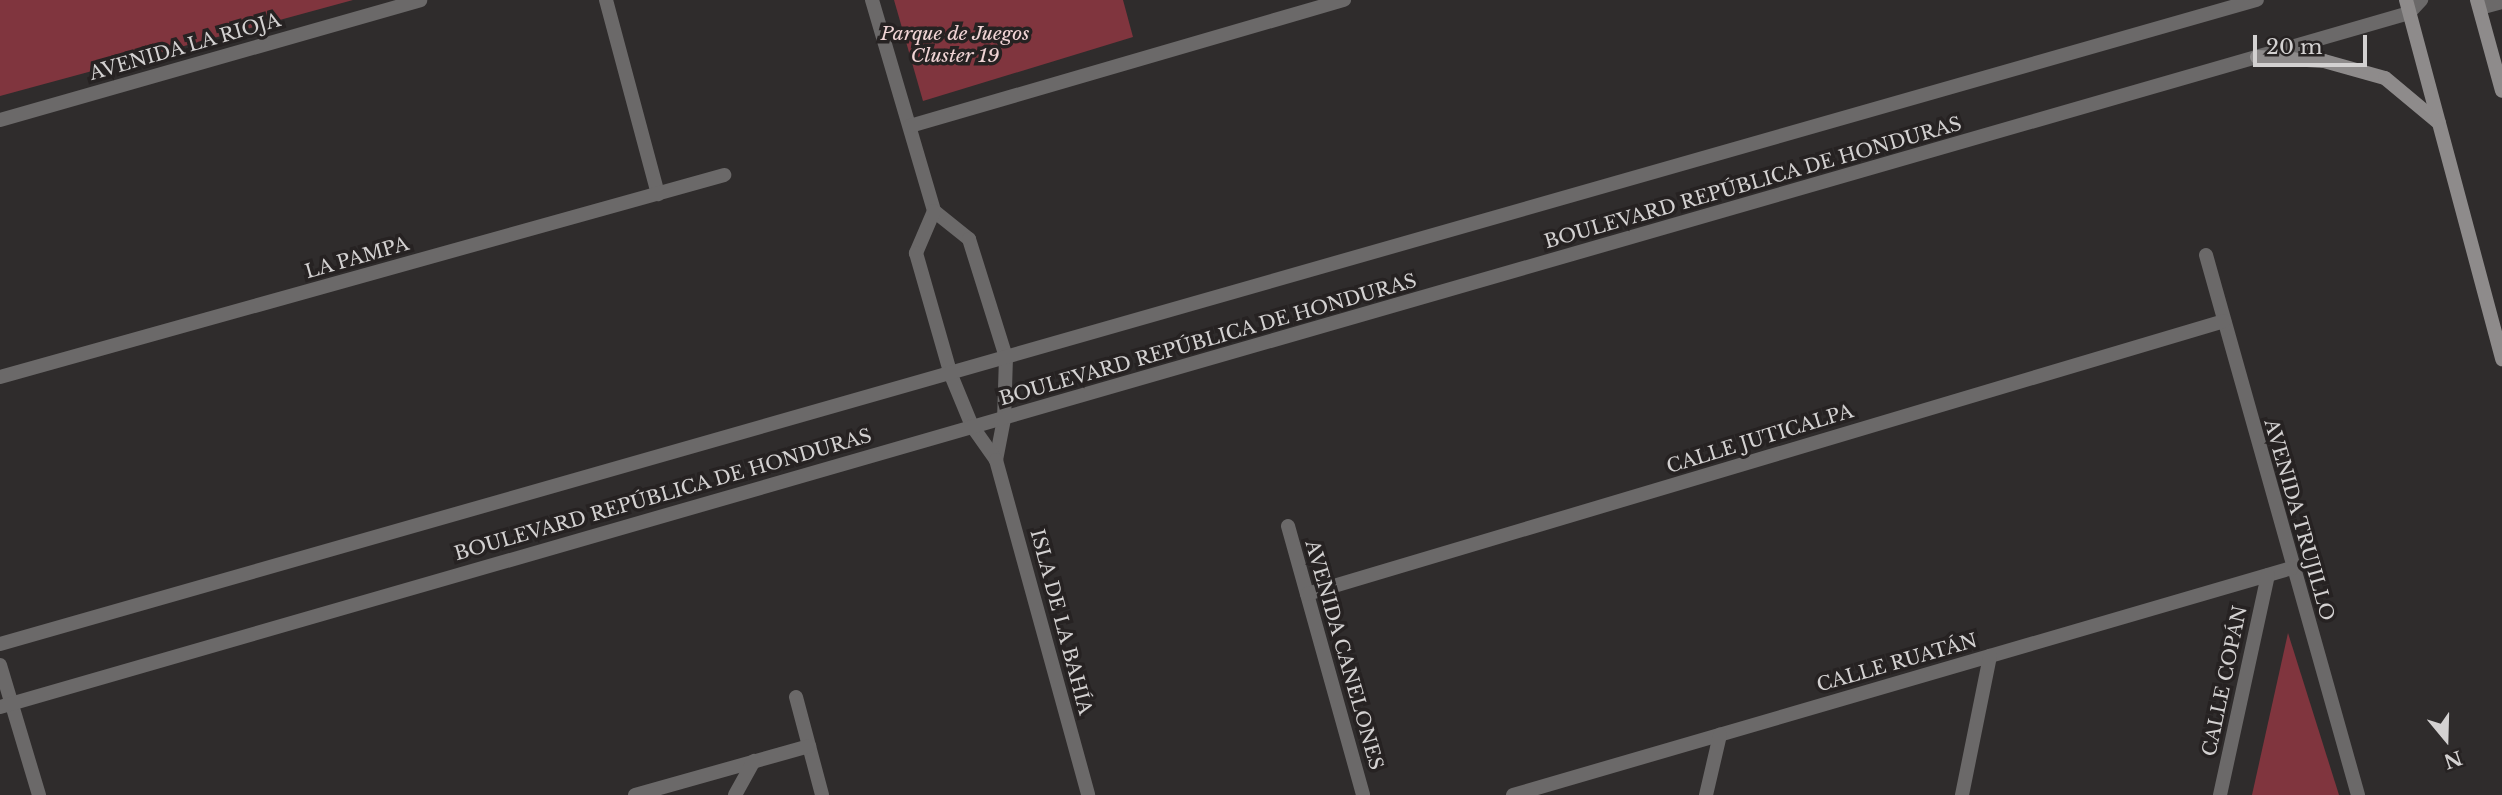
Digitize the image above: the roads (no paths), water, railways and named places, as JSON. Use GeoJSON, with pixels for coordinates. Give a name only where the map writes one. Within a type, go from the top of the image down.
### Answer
{"type":"FeatureCollection","features":[{"type":"Feature","properties":{"kind":"main road"},"geometry":{"type":"LineString","coordinates":[[2478,4],[2502,91]]}},
{"type":"Feature","properties":{"kind":"main road"},"geometry":{"type":"LineString","coordinates":[[2408,6],[2502,359]]}},
{"type":"Feature","properties":{"kind":"main road"},"geometry":{"type":"LineString","coordinates":[[2257,57],[2324,61],[2385,78],[2439,123]]}},
{"type":"Feature","properties":{"kind":"street","name":"AVENIDA LA RIOJA"},"geometry":{"type":"LineString","coordinates":[[0,120],[420,0]]}},
{"type":"Feature","properties":{"kind":"street"},"geometry":{"type":"LineString","coordinates":[[606,0],[658,194]]}},
{"type":"Feature","properties":{"kind":"street"},"geometry":{"type":"LineString","coordinates":[[872,0],[934,211]]}},
{"type":"Feature","properties":{"kind":"street"},"geometry":{"type":"LineString","coordinates":[[910,126],[1344,0]]}},
{"type":"Feature","properties":{"kind":"street","name":"BOULEVARD REPÚBLICA DE HONDURAS"},"geometry":{"type":"LineString","coordinates":[[0,644],[951,375],[1006,357],[2257,0]]}},
{"type":"Feature","properties":{"kind":"street"},"geometry":{"type":"LineString","coordinates":[[2408,6],[2421,0]]}},
{"type":"Feature","properties":{"kind":"street"},"geometry":{"type":"LineString","coordinates":[[2478,4],[2502,2]]}},
{"type":"Feature","properties":{"kind":"street","name":"BOULEVARD REPÚBLICA DE HONDURAS"},"geometry":{"type":"LineString","coordinates":[[6,705],[2257,57],[2408,6]]}},
{"type":"Feature","properties":{"kind":"street","name":"LA PAMPA"},"geometry":{"type":"LineString","coordinates":[[0,377],[724,175]]}},
{"type":"Feature","properties":{"kind":"street","name":"ISLA DE LA BAHÍA"},"geometry":{"type":"LineString","coordinates":[[996,460],[1004,419],[1006,357],[969,239],[934,211],[916,253],[951,375],[972,426],[996,460],[1088,795]]}},
{"type":"Feature","properties":{"kind":"street","name":"AVENIDA TRUJILLO"},"geometry":{"type":"LineString","coordinates":[[2206,255],[2358,795]]}},
{"type":"Feature","properties":{"kind":"street","name":"CALLE JUTICALPA"},"geometry":{"type":"LineString","coordinates":[[1307,594],[2224,321]]}},
{"type":"Feature","properties":{"kind":"street","name":"AVENIDA CANELONES"},"geometry":{"type":"LineString","coordinates":[[1288,526],[1363,795]]}},
{"type":"Feature","properties":{"kind":"street","name":"CALLE RUATÁN"},"geometry":{"type":"LineString","coordinates":[[1513,795],[2292,568]]}},
{"type":"Feature","properties":{"kind":"street","name":"CALLE COPÁN"},"geometry":{"type":"LineString","coordinates":[[2220,795],[2268,575]]}},
{"type":"Feature","properties":{"kind":"street"},"geometry":{"type":"LineString","coordinates":[[1962,795],[1990,656]]}},
{"type":"Feature","properties":{"kind":"street"},"geometry":{"type":"LineString","coordinates":[[0,666],[6,705],[39,795]]}},
{"type":"Feature","properties":{"kind":"street"},"geometry":{"type":"LineString","coordinates":[[796,697],[822,795]]}},
{"type":"Feature","properties":{"kind":"street"},"geometry":{"type":"LineString","coordinates":[[1706,795],[1720,734]]}},
{"type":"Feature","properties":{"kind":"street"},"geometry":{"type":"LineString","coordinates":[[635,795],[808,746]]}},
{"type":"Feature","properties":{"kind":"street"},"geometry":{"type":"LineString","coordinates":[[735,795],[754,761]]}},
{"type":"Feature","properties":{"kind":"park label","name":"Parque de Juegos Cluster 19"},"geometry":{"type":"Point","coordinates":[955,45]}}]}
